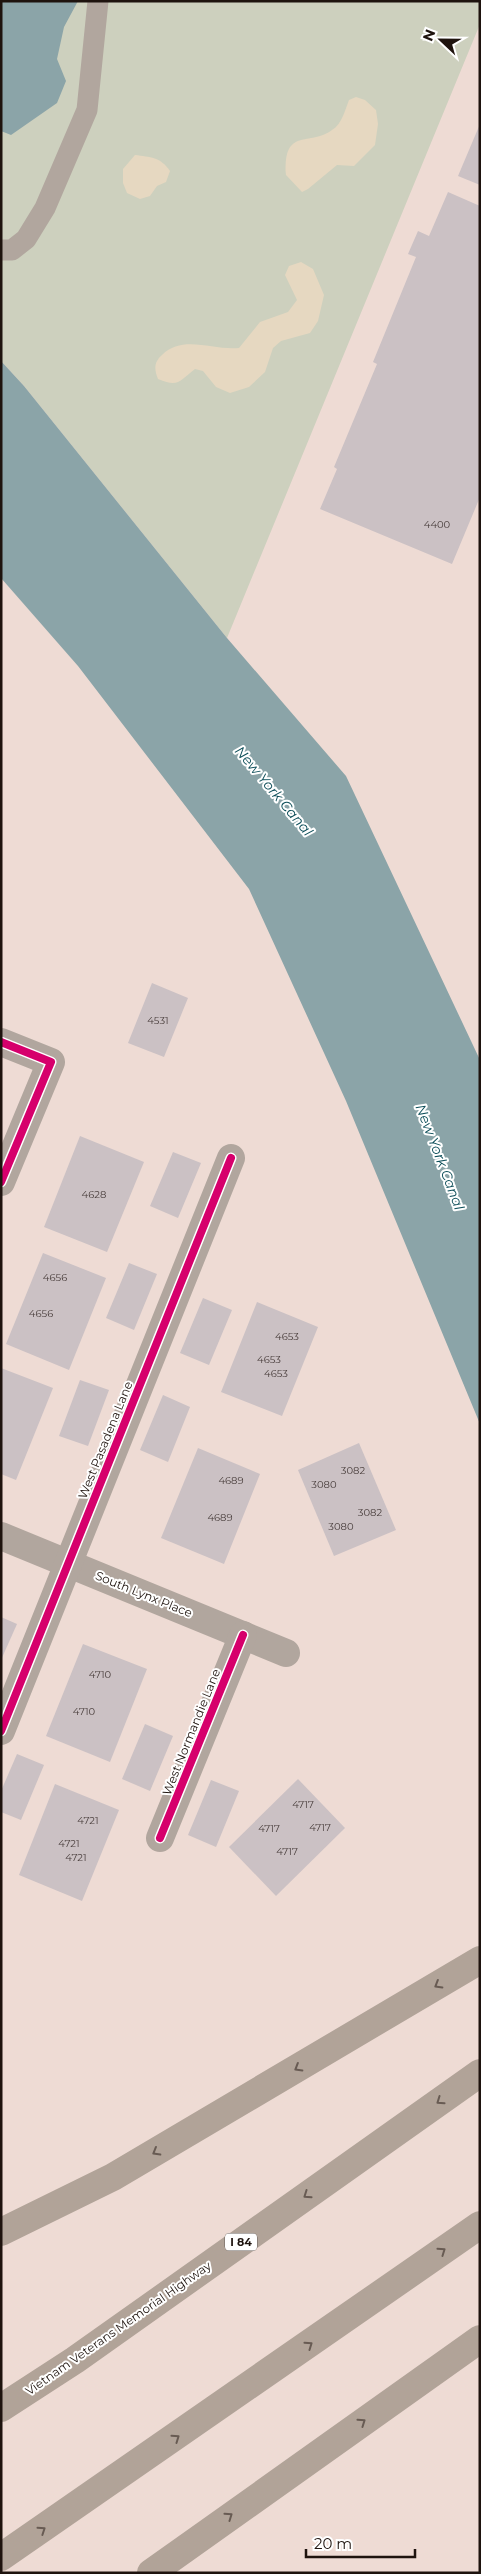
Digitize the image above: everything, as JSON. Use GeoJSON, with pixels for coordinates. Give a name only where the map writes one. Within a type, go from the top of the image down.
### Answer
{"type":"FeatureCollection","features":[{"type":"Feature","properties":{"kind":"highway"},"geometry":{"type":"LineString","coordinates":[[1,2232],[113,2177],[480,1960]]}},
{"type":"Feature","properties":{"kind":"highway","name":"Vietnam Veterans Memorial Highway"},"geometry":{"type":"LineString","coordinates":[[1,2408],[91,2348],[480,2073]]}},
{"type":"Feature","properties":{"kind":"highway"},"geometry":{"type":"LineString","coordinates":[[1,2557],[480,2225]]}},
{"type":"Feature","properties":{"kind":"highway"},"geometry":{"type":"LineString","coordinates":[[151,2573],[480,2339]]}},
{"type":"Feature","properties":{"kind":"street"},"geometry":{"type":"LineString","coordinates":[[1,1042],[51,1062],[1,1182]]}},
{"type":"Feature","properties":{"kind":"street","name":"West Pasadena Lane"},"geometry":{"type":"LineString","coordinates":[[1,1731],[230,1158]]}},
{"type":"Feature","properties":{"kind":"street","name":"South Lynx Place"},"geometry":{"type":"LineString","coordinates":[[1,1536],[286,1653]]}},
{"type":"Feature","properties":{"kind":"street","name":"West Normandie Lane"},"geometry":{"type":"LineString","coordinates":[[160,1838],[244,1635]]}},
{"type":"Feature","properties":{"kind":"lane"},"geometry":{"type":"LineString","coordinates":[[1,250],[12,250],[26,239],[45,208],[86,110],[98,1]]}},
{"type":"Feature","properties":{"kind":"green space"},"geometry":{"type":"Polygon","coordinates":[[[1,1],[480,1],[480,24],[227,638],[24,386],[1,361],[1,1]]]}},
{"type":"Feature","properties":{"kind":"sand"},"geometry":{"type":"Polygon","coordinates":[[[356,97],[365,100],[376,110],[378,124],[375,145],[354,166],[337,165],[302,192],[286,175],[286,160],[289,150],[293,144],[300,140],[324,135],[332,130],[343,116],[349,100],[356,97]]]}},
{"type":"Feature","properties":{"kind":"sand"},"geometry":{"type":"Polygon","coordinates":[[[135,155],[159,160],[170,171],[166,182],[157,186],[150,196],[140,199],[127,193],[123,183],[123,169],[135,155]]]}},
{"type":"Feature","properties":{"kind":"sand"},"geometry":{"type":"Polygon","coordinates":[[[301,262],[313,269],[324,295],[318,321],[310,333],[281,341],[273,348],[265,372],[249,387],[230,393],[216,387],[203,371],[195,369],[182,380],[175,383],[158,379],[155,369],[156,363],[170,349],[179,345],[189,344],[239,348],[260,322],[288,312],[297,300],[285,275],[289,266],[301,262]]]}},
{"type":"Feature","properties":{"kind":"water"},"geometry":{"type":"Polygon","coordinates":[[[1,1],[78,1],[64,27],[57,59],[66,81],[57,103],[11,135],[1,131],[1,1]]]}},
{"type":"Feature","properties":{"kind":"water","name":"New York Canal"},"geometry":{"type":"Polygon","coordinates":[[[1,361],[24,386],[227,638],[346,776],[480,1060],[480,1424],[346,1101],[249,889],[78,666],[1,578],[1,361]]]}},
{"type":"Feature","properties":{"kind":"building"},"geometry":{"type":"Polygon","coordinates":[[[480,124],[480,185],[458,176],[480,124]]]}},
{"type":"Feature","properties":{"kind":"building"},"geometry":{"type":"Polygon","coordinates":[[[448,192],[480,206],[480,497],[452,564],[320,509],[337,469],[334,467],[377,364],[373,362],[416,257],[408,254],[418,231],[429,236],[448,192]]]}},
{"type":"Feature","properties":{"kind":"building"},"geometry":{"type":"Polygon","coordinates":[[[152,983],[188,998],[164,1057],[128,1043],[152,983]]]}},
{"type":"Feature","properties":{"kind":"building"},"geometry":{"type":"Polygon","coordinates":[[[80,1136],[144,1162],[107,1252],[44,1227],[80,1136]]]}},
{"type":"Feature","properties":{"kind":"building"},"geometry":{"type":"Polygon","coordinates":[[[173,1152],[201,1163],[178,1218],[150,1206],[173,1152]]]}},
{"type":"Feature","properties":{"kind":"building"},"geometry":{"type":"Polygon","coordinates":[[[43,1253],[106,1278],[69,1370],[6,1344],[43,1253]]]}},
{"type":"Feature","properties":{"kind":"building"},"geometry":{"type":"Polygon","coordinates":[[[129,1263],[157,1274],[134,1330],[106,1318],[129,1263]]]}},
{"type":"Feature","properties":{"kind":"building"},"geometry":{"type":"Polygon","coordinates":[[[203,1298],[232,1310],[209,1365],[180,1353],[203,1298]]]}},
{"type":"Feature","properties":{"kind":"building"},"geometry":{"type":"Polygon","coordinates":[[[257,1302],[318,1327],[282,1416],[221,1392],[257,1302]]]}},
{"type":"Feature","properties":{"kind":"building"},"geometry":{"type":"Polygon","coordinates":[[[1,1368],[53,1388],[16,1480],[1,1474],[1,1368]]]}},
{"type":"Feature","properties":{"kind":"building"},"geometry":{"type":"Polygon","coordinates":[[[80,1380],[109,1390],[88,1446],[59,1436],[80,1380]]]}},
{"type":"Feature","properties":{"kind":"building"},"geometry":{"type":"Polygon","coordinates":[[[163,1395],[190,1407],[168,1462],[140,1450],[163,1395]]]}},
{"type":"Feature","properties":{"kind":"building"},"geometry":{"type":"Polygon","coordinates":[[[359,1443],[396,1530],[334,1556],[298,1470],[359,1443]]]}},
{"type":"Feature","properties":{"kind":"building"},"geometry":{"type":"Polygon","coordinates":[[[198,1448],[260,1474],[224,1564],[161,1538],[198,1448]]]}},
{"type":"Feature","properties":{"kind":"building"},"geometry":{"type":"Polygon","coordinates":[[[1,1617],[17,1624],[1,1660],[1,1617]]]}},
{"type":"Feature","properties":{"kind":"building"},"geometry":{"type":"Polygon","coordinates":[[[83,1644],[147,1669],[110,1762],[46,1736],[83,1644]]]}},
{"type":"Feature","properties":{"kind":"building"},"geometry":{"type":"Polygon","coordinates":[[[145,1724],[173,1736],[150,1791],[122,1779],[145,1724]]]}},
{"type":"Feature","properties":{"kind":"building"},"geometry":{"type":"Polygon","coordinates":[[[17,1754],[44,1765],[21,1820],[1,1812],[1,1791],[17,1754]]]}},
{"type":"Feature","properties":{"kind":"building"},"geometry":{"type":"Polygon","coordinates":[[[298,1779],[345,1828],[276,1896],[229,1847],[298,1779]]]}},
{"type":"Feature","properties":{"kind":"building"},"geometry":{"type":"Polygon","coordinates":[[[211,1780],[239,1791],[216,1847],[188,1835],[211,1780]]]}},
{"type":"Feature","properties":{"kind":"building"},"geometry":{"type":"Polygon","coordinates":[[[55,1784],[119,1810],[82,1901],[19,1875],[55,1784]]]}},
{"type":"Feature","properties":{"kind":"cycle path"},"geometry":{"type":"LineString","coordinates":[[1,1042],[51,1062],[1,1182]]}},
{"type":"Feature","properties":{"kind":"cycle path"},"geometry":{"type":"LineString","coordinates":[[1,1731],[231,1158]]}},
{"type":"Feature","properties":{"kind":"cycle path"},"geometry":{"type":"LineString","coordinates":[[160,1838],[243,1635]]}}]}
